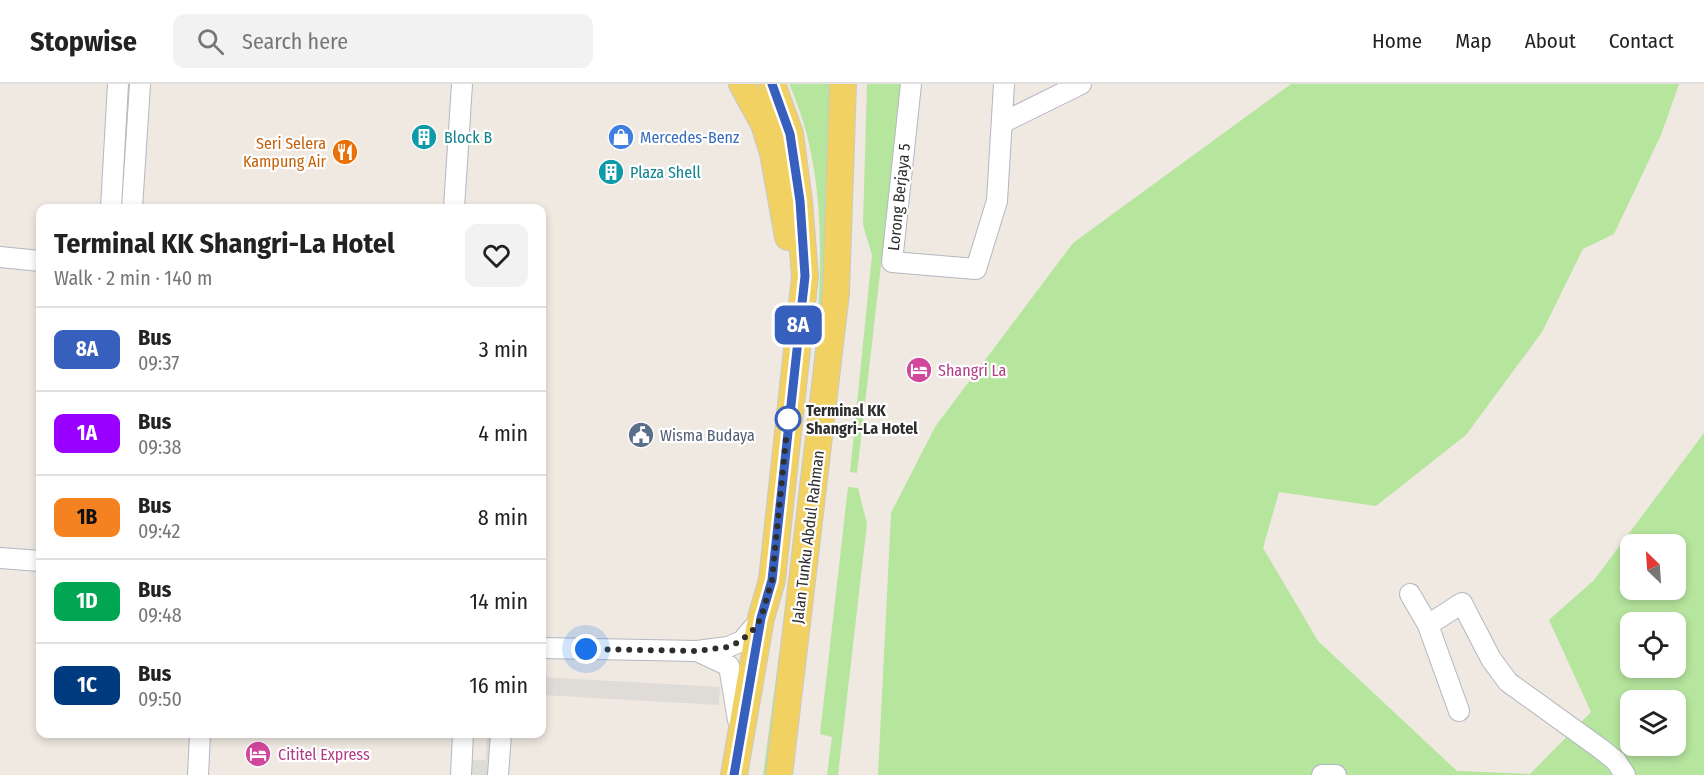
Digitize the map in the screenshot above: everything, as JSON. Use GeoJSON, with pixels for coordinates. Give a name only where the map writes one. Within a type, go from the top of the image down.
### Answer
{"type":"FeatureCollection","features":[{"type":"Feature","properties":{"kind":"main road"},"geometry":{"type":"LineString","coordinates":[[741,84],[764,124],[772,153],[789,242],[805,276]]}},
{"type":"Feature","properties":{"kind":"main road","name":"Jalan Tunku Abdul Rahman"},"geometry":{"type":"LineString","coordinates":[[734,775],[761,618],[772,580],[805,276],[800,201],[790,134],[772,84]]}},
{"type":"Feature","properties":{"kind":"main road","name":"Jalan Tunku Abdul Rahman"},"geometry":{"type":"LineString","coordinates":[[779,775],[836,293],[843,84]]}},
{"type":"Feature","properties":{"kind":"street"},"geometry":{"type":"LineString","coordinates":[[111,204],[118,84]]}},
{"type":"Feature","properties":{"kind":"street"},"geometry":{"type":"LineString","coordinates":[[132,204],[140,84]]}},
{"type":"Feature","properties":{"kind":"street"},"geometry":{"type":"LineString","coordinates":[[454,204],[462,84]]}},
{"type":"Feature","properties":{"kind":"street","name":"Lorong Berjaya 5"},"geometry":{"type":"LineString","coordinates":[[911,84],[892,262],[976,269],[997,201],[1002,123]]}},
{"type":"Feature","properties":{"kind":"street"},"geometry":{"type":"LineString","coordinates":[[1004,84],[1002,123],[1081,84]]}},
{"type":"Feature","properties":{"kind":"street"},"geometry":{"type":"LineString","coordinates":[[0,257],[36,261]]}},
{"type":"Feature","properties":{"kind":"street"},"geometry":{"type":"LineString","coordinates":[[0,558],[36,561]]}},
{"type":"Feature","properties":{"kind":"street"},"geometry":{"type":"LineString","coordinates":[[1410,594],[1428,625],[1459,711]]}},
{"type":"Feature","properties":{"kind":"street"},"geometry":{"type":"LineString","coordinates":[[1428,625],[1462,603],[1491,659],[1508,682],[1601,749],[1616,761],[1625,775]]}},
{"type":"Feature","properties":{"kind":"street"},"geometry":{"type":"LineString","coordinates":[[546,648],[697,651],[728,647],[741,641],[761,618]]}},
{"type":"Feature","properties":{"kind":"street"},"geometry":{"type":"LineString","coordinates":[[697,651],[729,666],[734,682],[740,734]]}},
{"type":"Feature","properties":{"kind":"street"},"geometry":{"type":"LineString","coordinates":[[198,775],[200,738]]}},
{"type":"Feature","properties":{"kind":"street"},"geometry":{"type":"LineString","coordinates":[[461,775],[463,738]]}},
{"type":"Feature","properties":{"kind":"street"},"geometry":{"type":"LineString","coordinates":[[498,775],[501,738]]}},
{"type":"Feature","properties":{"kind":"street"},"geometry":{"type":"LineString","coordinates":[[1322,775],[1336,775]]}},
{"type":"Feature","properties":{"kind":"green space"},"geometry":{"type":"Polygon","coordinates":[[[789,84],[833,84],[828,301],[797,573],[790,572],[817,327],[820,244],[813,161],[803,122],[789,84]]]}},
{"type":"Feature","properties":{"kind":"green space"},"geometry":{"type":"Polygon","coordinates":[[[867,84],[902,84],[857,473],[850,472],[872,255],[863,225],[867,84]]]}},
{"type":"Feature","properties":{"kind":"green space"},"geometry":{"type":"Polygon","coordinates":[[[1291,84],[1679,84],[1661,135],[1614,234],[1583,249],[1542,332],[1466,435],[1376,506],[1279,492],[1263,548],[1318,641],[1457,771],[1530,774],[1591,712],[1549,620],[1594,580],[1620,545],[1620,600],[1686,600],[1686,534],[1628,534],[1704,433],[1704,775],[878,775],[891,513],[935,427],[1073,243],[1291,84]]]}},
{"type":"Feature","properties":{"kind":"green space"},"geometry":{"type":"Polygon","coordinates":[[[848,487],[858,488],[867,524],[838,775],[827,775],[832,737],[820,734],[848,487]]]}},
{"type":"Feature","properties":{"kind":"green space"},"geometry":{"type":"Polygon","coordinates":[[[788,588],[795,588],[770,775],[763,775],[788,588]]]}},
{"type":"Feature","properties":{"kind":"shaded area"},"geometry":{"type":"Polygon","coordinates":[[[546,677],[720,687],[719,705],[546,695],[546,677]]]}},
{"type":"Feature","properties":{"kind":"shaded area"},"geometry":{"type":"Polygon","coordinates":[[[487,738],[492,738],[488,775],[471,775],[472,760],[486,760],[487,738]]]}},
{"type":"Feature","properties":{"kind":"bus line","name":"8A"},"geometry":{"type":"LineString","coordinates":[[734,775],[761,618],[772,580],[797,331],[805,276],[800,201],[790,134],[783,109],[772,84]]}},
{"type":"Feature","properties":{"kind":"place","name":"Block B"},"geometry":{"type":"Point","coordinates":[424,137]}},
{"type":"Feature","properties":{"kind":"place","name":"Mercedes-Benz"},"geometry":{"type":"Point","coordinates":[621,137]}},
{"type":"Feature","properties":{"kind":"place","name":"Seri Selera Kampung Air"},"geometry":{"type":"Point","coordinates":[345,152]}},
{"type":"Feature","properties":{"kind":"place","name":"Plaza Shell"},"geometry":{"type":"Point","coordinates":[611,172]}},
{"type":"Feature","properties":{"kind":"place","name":"Shangri La"},"geometry":{"type":"Point","coordinates":[919,370]}},
{"type":"Feature","properties":{"kind":"place","name":"Terminal KK Shangri-La Hotel"},"geometry":{"type":"Point","coordinates":[788,419]}},
{"type":"Feature","properties":{"kind":"place","name":"Wisma Budaya"},"geometry":{"type":"Point","coordinates":[641,435]}},
{"type":"Feature","properties":{"kind":"place","name":"Cititel Express"},"geometry":{"type":"Point","coordinates":[258,754]}},
{"type":"Feature","properties":{"kind":"route"},"geometry":{"type":"LineString","coordinates":[[586,649],[697,651],[728,647],[741,641],[754,629],[761,618],[772,580],[788,419]]}}]}
